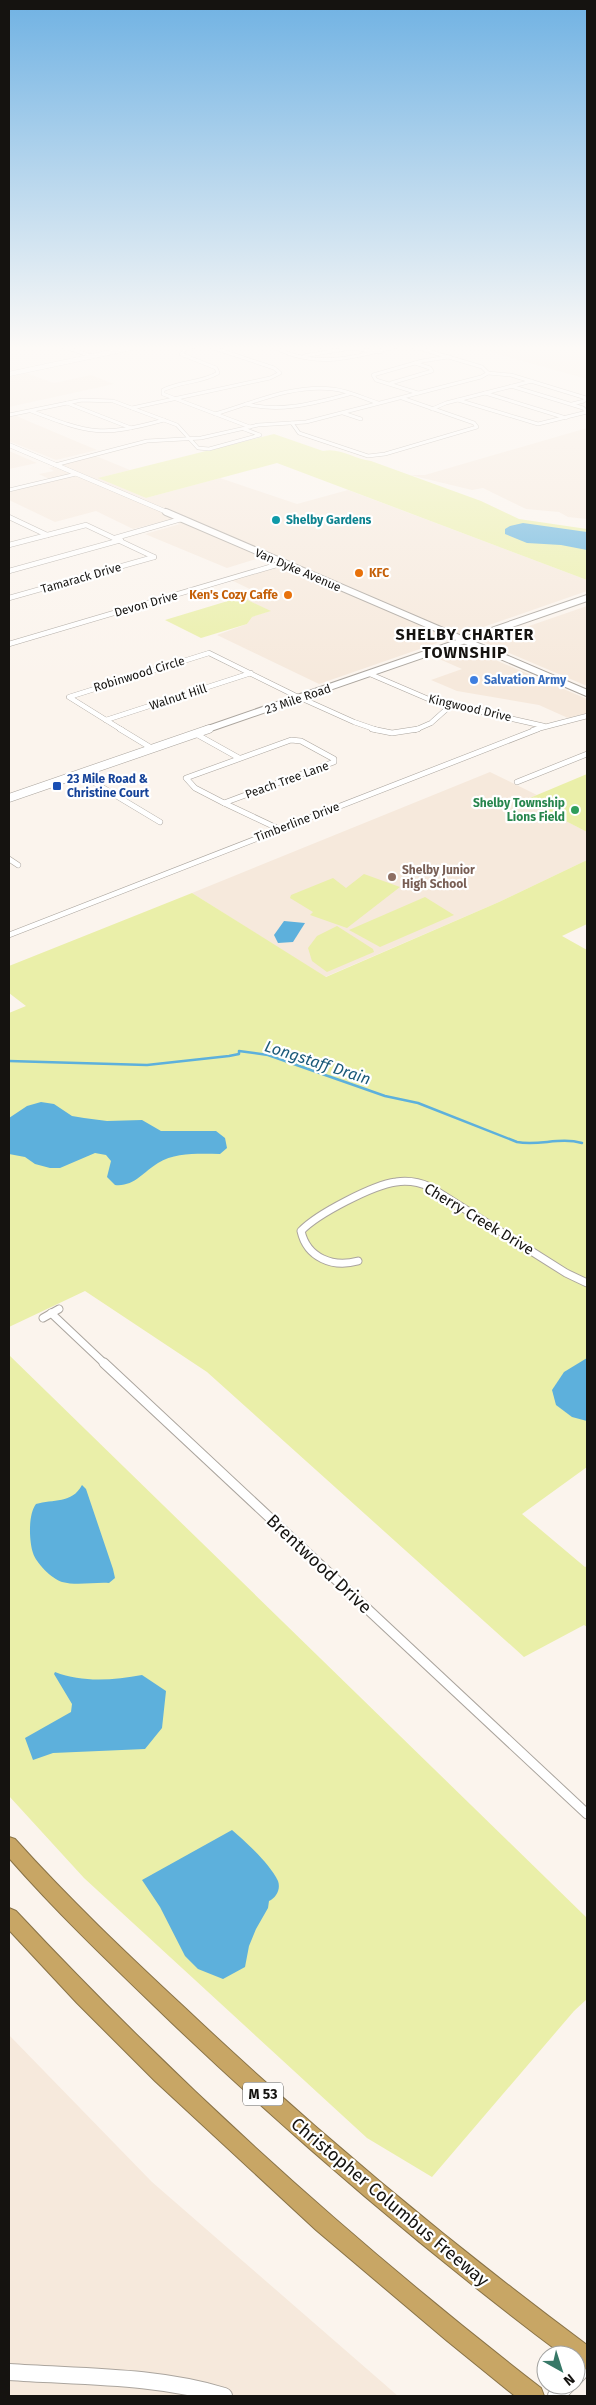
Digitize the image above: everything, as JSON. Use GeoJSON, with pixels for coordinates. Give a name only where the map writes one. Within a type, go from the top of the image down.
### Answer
{"type":"FeatureCollection","features":[{"type":"Feature","properties":{"kind":"highway","name":"Christopher Columbus Freeway"},"geometry":{"type":"LineString","coordinates":[[9,1845],[64,1904],[216,2052],[404,2216],[536,2322],[587,2359]]}},
{"type":"Feature","properties":{"kind":"highway"},"geometry":{"type":"LineString","coordinates":[[9,1917],[52,1965],[162,2073],[270,2173],[489,2362],[534,2396]]}},
{"type":"Feature","properties":{"kind":"main road","name":"Van Dyke Avenue"},"geometry":{"type":"LineString","coordinates":[[35,456],[464,642],[587,693]]}},
{"type":"Feature","properties":{"kind":"main road","name":"23 Mile Road"},"geometry":{"type":"LineString","coordinates":[[9,798],[587,598]]}},
{"type":"Feature","properties":{"kind":"main road"},"geometry":{"type":"LineString","coordinates":[[9,2372],[166,2382],[195,2387],[224,2396]]}},
{"type":"Feature","properties":{"kind":"street"},"geometry":{"type":"LineString","coordinates":[[53,464],[88,456]]}},
{"type":"Feature","properties":{"kind":"street"},"geometry":{"type":"LineString","coordinates":[[9,490],[76,474]]}},
{"type":"Feature","properties":{"kind":"street"},"geometry":{"type":"LineString","coordinates":[[9,517],[47,535]]}},
{"type":"Feature","properties":{"kind":"street"},"geometry":{"type":"LineString","coordinates":[[115,538],[181,519]]}},
{"type":"Feature","properties":{"kind":"street"},"geometry":{"type":"LineString","coordinates":[[9,545],[86,525],[121,540]]}},
{"type":"Feature","properties":{"kind":"street"},"geometry":{"type":"LineString","coordinates":[[9,571],[121,540]]}},
{"type":"Feature","properties":{"kind":"street","name":"Tamarack Drive"},"geometry":{"type":"LineString","coordinates":[[9,598],[154,557],[121,540]]}},
{"type":"Feature","properties":{"kind":"street","name":"Devon Drive"},"geometry":{"type":"LineString","coordinates":[[9,644],[283,563]]}},
{"type":"Feature","properties":{"kind":"street","name":"Robinwood Circle"},"geometry":{"type":"LineString","coordinates":[[106,720],[69,696],[209,653],[251,673]]}},
{"type":"Feature","properties":{"kind":"street"},"geometry":{"type":"LineString","coordinates":[[251,673],[370,729],[392,734],[403,733],[426,725],[440,716],[450,706]]}},
{"type":"Feature","properties":{"kind":"street","name":"Walnut Hill"},"geometry":{"type":"LineString","coordinates":[[106,720],[251,673]]}},
{"type":"Feature","properties":{"kind":"street","name":"Kingwood Drive"},"geometry":{"type":"LineString","coordinates":[[370,674],[420,697],[450,706],[499,714],[544,726]]}},
{"type":"Feature","properties":{"kind":"street","name":"Timberline Drive"},"geometry":{"type":"LineString","coordinates":[[9,934],[544,726],[587,716]]}},
{"type":"Feature","properties":{"kind":"street"},"geometry":{"type":"LineString","coordinates":[[106,720],[153,749]]}},
{"type":"Feature","properties":{"kind":"street"},"geometry":{"type":"LineString","coordinates":[[196,734],[239,758]]}},
{"type":"Feature","properties":{"kind":"street","name":"Peach Tree Lane"},"geometry":{"type":"LineString","coordinates":[[224,803],[335,761],[330,756],[296,740],[239,758]]}},
{"type":"Feature","properties":{"kind":"street"},"geometry":{"type":"LineString","coordinates":[[517,782],[587,754]]}},
{"type":"Feature","properties":{"kind":"street"},"geometry":{"type":"LineString","coordinates":[[239,758],[186,778],[191,785],[279,829]]}},
{"type":"Feature","properties":{"kind":"street"},"geometry":{"type":"LineString","coordinates":[[80,774],[160,822]]}},
{"type":"Feature","properties":{"kind":"street"},"geometry":{"type":"LineString","coordinates":[[9,859],[18,866]]}},
{"type":"Feature","properties":{"kind":"street","name":"Cherry Creek Drive"},"geometry":{"type":"LineString","coordinates":[[358,1261],[340,1265],[327,1262],[304,1245],[301,1231],[311,1222],[372,1189],[386,1184],[414,1181],[430,1187],[566,1273],[587,1283]]}},
{"type":"Feature","properties":{"kind":"street","name":"Brentwood Drive"},"geometry":{"type":"LineString","coordinates":[[43,1318],[55,1311],[587,1814]]}},
{"type":"Feature","properties":{"kind":"shaded area"},"geometry":{"type":"Polygon","coordinates":[[[9,456],[21,456],[37,463],[9,469],[9,456]]]}},
{"type":"Feature","properties":{"kind":"shaded area"},"geometry":{"type":"Polygon","coordinates":[[[47,456],[71,456],[56,460],[47,456]]]}},
{"type":"Feature","properties":{"kind":"shaded area"},"geometry":{"type":"Polygon","coordinates":[[[97,456],[130,470],[99,478],[146,498],[220,478],[297,504],[348,490],[587,580],[587,591],[319,684],[217,635],[247,624],[251,617],[270,611],[241,597],[256,592],[229,579],[274,565],[259,558],[227,568],[145,534],[180,524],[169,520],[133,529],[96,511],[55,522],[9,500],[9,492],[53,481],[39,474],[54,471],[49,468],[97,456]]]}},
{"type":"Feature","properties":{"kind":"shaded area"},"geometry":{"type":"Polygon","coordinates":[[[490,456],[587,456],[587,519],[568,517],[559,512],[526,509],[483,488],[472,490],[410,475],[425,475],[490,456]]]}},
{"type":"Feature","properties":{"kind":"shaded area"},"geometry":{"type":"Polygon","coordinates":[[[587,606],[587,686],[483,642],[587,606]]]}},
{"type":"Feature","properties":{"kind":"shaded area"},"geometry":{"type":"Polygon","coordinates":[[[465,647],[587,699],[587,713],[568,718],[539,705],[457,691],[431,680],[462,669],[437,658],[465,647]]]}},
{"type":"Feature","properties":{"kind":"shaded area","name":"Shelby Junior High School"},"geometry":{"type":"Polygon","coordinates":[[[490,772],[537,795],[526,800],[587,832],[587,860],[499,902],[325,977],[192,893],[490,772]]]}},
{"type":"Feature","properties":{"kind":"shaded area"},"geometry":{"type":"Polygon","coordinates":[[[9,2035],[152,2182],[398,2396],[9,2396],[9,2035]]]}},
{"type":"Feature","properties":{"kind":"green space"},"geometry":{"type":"Polygon","coordinates":[[[185,456],[354,456],[481,501],[519,519],[587,529],[587,580],[277,463],[146,498],[98,478],[185,456]]]}},
{"type":"Feature","properties":{"kind":"green space"},"geometry":{"type":"Polygon","coordinates":[[[241,597],[271,611],[252,617],[247,624],[201,638],[165,620],[241,597]]]}},
{"type":"Feature","properties":{"kind":"green space"},"geometry":{"type":"Polygon","coordinates":[[[587,774],[587,832],[525,800],[587,774]]]}},
{"type":"Feature","properties":{"kind":"green space"},"geometry":{"type":"Polygon","coordinates":[[[587,860],[587,924],[562,936],[587,950],[587,1467],[522,1514],[585,1567],[587,1566],[587,1627],[584,1625],[524,1657],[207,1372],[85,1291],[9,1327],[9,1013],[26,1006],[9,993],[9,966],[192,893],[326,977],[499,902],[587,860]]]}},
{"type":"Feature","properties":{"kind":"green space"},"geometry":{"type":"Polygon","coordinates":[[[364,874],[400,887],[347,928],[310,915],[313,912],[290,898],[291,895],[333,878],[346,888],[364,874]]]}},
{"type":"Feature","properties":{"kind":"green space"},"geometry":{"type":"Polygon","coordinates":[[[425,897],[454,915],[380,947],[349,930],[425,897]]]}},
{"type":"Feature","properties":{"kind":"green space"},"geometry":{"type":"Polygon","coordinates":[[[337,926],[373,949],[374,952],[327,972],[312,961],[308,948],[317,936],[337,926]]]}},
{"type":"Feature","properties":{"kind":"green space"},"geometry":{"type":"Polygon","coordinates":[[[9,1355],[587,1918],[587,1999],[574,2011],[432,2177],[367,2138],[84,1878],[9,1796],[9,1355]]]}},
{"type":"Feature","properties":{"kind":"water"},"geometry":{"type":"Polygon","coordinates":[[[523,523],[587,532],[587,550],[561,545],[527,543],[505,534],[505,529],[523,523]]]}},
{"type":"Feature","properties":{"kind":"water"},"geometry":{"type":"Polygon","coordinates":[[[284,921],[305,923],[293,942],[278,943],[274,935],[284,921]]]}},
{"type":"Feature","properties":{"kind":"water"},"geometry":{"type":"Polygon","coordinates":[[[41,1102],[54,1104],[72,1116],[107,1121],[142,1120],[161,1131],[216,1131],[225,1138],[227,1148],[220,1154],[188,1154],[165,1159],[128,1184],[115,1185],[107,1177],[111,1161],[106,1155],[95,1153],[60,1168],[50,1168],[35,1164],[25,1157],[9,1154],[9,1118],[27,1106],[41,1102]]]}},
{"type":"Feature","properties":{"kind":"water"},"geometry":{"type":"Polygon","coordinates":[[[587,1358],[587,1421],[572,1417],[556,1405],[552,1390],[564,1372],[587,1358]]]}},
{"type":"Feature","properties":{"kind":"water"},"geometry":{"type":"Polygon","coordinates":[[[82,1485],[86,1489],[113,1569],[115,1578],[109,1583],[74,1584],[62,1582],[45,1570],[33,1553],[30,1528],[33,1508],[36,1504],[68,1498],[78,1491],[82,1485]]]}},
{"type":"Feature","properties":{"kind":"water"},"geometry":{"type":"Polygon","coordinates":[[[55,1672],[76,1678],[99,1680],[142,1675],[166,1691],[162,1728],[145,1749],[53,1753],[33,1760],[25,1738],[71,1712],[72,1704],[54,1674],[55,1672]]]}},
{"type":"Feature","properties":{"kind":"water"},"geometry":{"type":"Polygon","coordinates":[[[232,1830],[264,1861],[274,1874],[279,1887],[276,1895],[269,1901],[268,1908],[256,1929],[249,1946],[245,1967],[223,1979],[198,1969],[185,1956],[160,1907],[142,1880],[232,1830]]]}},
{"type":"Feature","properties":{"kind":"waterway","name":"Longstaff Drain"},"geometry":{"type":"LineString","coordinates":[[9,1061],[147,1065],[229,1056],[239,1054],[239,1051],[268,1055],[385,1096],[418,1103],[517,1142],[574,1141],[582,1143]]}},
{"type":"Feature","properties":{"kind":"place","name":"Shelby Gardens"},"geometry":{"type":"Point","coordinates":[276,520]}},
{"type":"Feature","properties":{"kind":"place","name":"KFC"},"geometry":{"type":"Point","coordinates":[359,573]}},
{"type":"Feature","properties":{"kind":"place","name":"Ken's Cozy Caffe"},"geometry":{"type":"Point","coordinates":[288,595]}},
{"type":"Feature","properties":{"kind":"place","name":"Salvation Army"},"geometry":{"type":"Point","coordinates":[474,680]}},
{"type":"Feature","properties":{"kind":"place","name":"23 Mile Road & Christine Court"},"geometry":{"type":"Point","coordinates":[57,786]}},
{"type":"Feature","properties":{"kind":"place","name":"Shelby Township Lions Field"},"geometry":{"type":"Point","coordinates":[575,810]}},
{"type":"Feature","properties":{"kind":"place","name":"Shelby Junior High School"},"geometry":{"type":"Point","coordinates":[392,877]}},
{"type":"Feature","properties":{"kind":"district","name":"SHELBY CHARTER TOWNSHIP"},"geometry":{"type":"Point","coordinates":[465,643]}}]}
